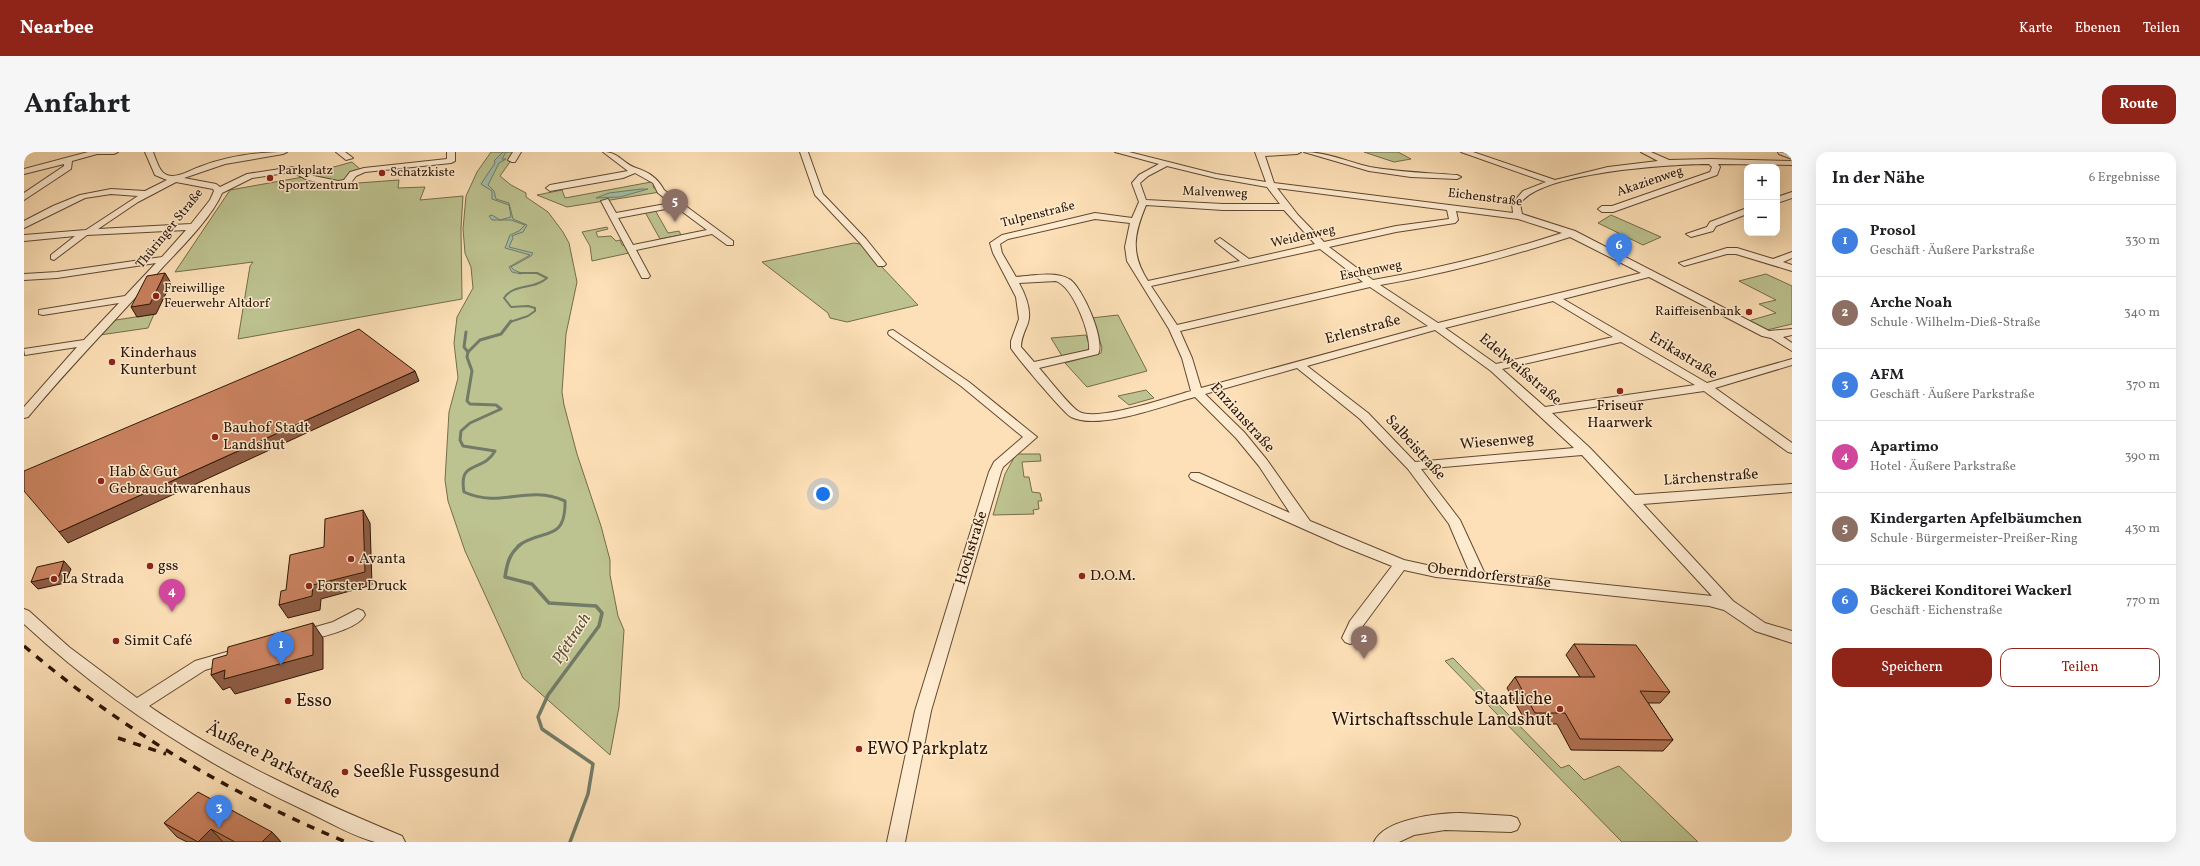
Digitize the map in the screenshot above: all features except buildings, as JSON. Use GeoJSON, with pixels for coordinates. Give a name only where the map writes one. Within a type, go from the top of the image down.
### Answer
{"type":"FeatureCollection","features":[{"type":"Feature","properties":{"kind":"street"},"geometry":{"type":"LineString","coordinates":[[24,172],[97,152],[114,152]]}},
{"type":"Feature","properties":{"kind":"street","name":"Thüringer Straße"},"geometry":{"type":"LineString","coordinates":[[24,414],[85,344],[166,259],[214,201],[218,190],[216,187],[203,183],[163,177],[158,173],[149,152]]}},
{"type":"Feature","properties":{"kind":"street"},"geometry":{"type":"LineString","coordinates":[[54,256],[115,211],[176,180],[222,162],[283,152]]}},
{"type":"Feature","properties":{"kind":"street"},"geometry":{"type":"LineString","coordinates":[[340,152],[349,158]]}},
{"type":"Feature","properties":{"kind":"street"},"geometry":{"type":"LineString","coordinates":[[218,190],[238,182],[302,173],[328,183],[343,184],[350,180],[355,173],[364,170],[451,161],[451,152]]}},
{"type":"Feature","properties":{"kind":"street"},"geometry":{"type":"LineString","coordinates":[[512,160],[517,152]]}},
{"type":"Feature","properties":{"kind":"street"},"geometry":{"type":"LineString","coordinates":[[608,152],[633,170],[640,172],[656,182],[661,191],[677,204],[730,242]]}},
{"type":"Feature","properties":{"kind":"street"},"geometry":{"type":"LineString","coordinates":[[804,152],[819,195],[863,241],[881,264]]}},
{"type":"Feature","properties":{"kind":"street","name":"Eichenstraße"},"geometry":{"type":"LineString","coordinates":[[1119,152],[1216,176],[1270,186],[1518,216],[1542,221],[1572,233],[1766,334],[1774,335],[1792,348]]}},
{"type":"Feature","properties":{"kind":"street"},"geometry":{"type":"LineString","coordinates":[[1259,153],[1297,152]]}},
{"type":"Feature","properties":{"kind":"street"},"geometry":{"type":"LineString","coordinates":[[1308,152],[1370,170],[1411,175],[1457,177]]}},
{"type":"Feature","properties":{"kind":"street"},"geometry":{"type":"LineString","coordinates":[[1465,152],[1554,182]]}},
{"type":"Feature","properties":{"kind":"street"},"geometry":{"type":"LineString","coordinates":[[1645,152],[1666,162]]}},
{"type":"Feature","properties":{"kind":"street"},"geometry":{"type":"LineString","coordinates":[[1722,152],[1739,161]]}},
{"type":"Feature","properties":{"kind":"street"},"geometry":{"type":"LineString","coordinates":[[1782,152],[1792,157]]}},
{"type":"Feature","properties":{"kind":"street","name":"Edelweißstraße"},"geometry":{"type":"LineString","coordinates":[[1259,153],[1270,186],[1286,207],[1322,246],[1372,284],[1493,368],[1544,411],[1586,451],[1633,500],[1728,605]]}},
{"type":"Feature","properties":{"kind":"street"},"geometry":{"type":"LineString","coordinates":[[24,197],[68,167],[68,161]]}},
{"type":"Feature","properties":{"kind":"street","name":"Akazienweg"},"geometry":{"type":"LineString","coordinates":[[1602,209],[1613,209],[1714,173],[1716,167],[1711,161]]}},
{"type":"Feature","properties":{"kind":"street"},"geometry":{"type":"LineString","coordinates":[[1518,216],[1516,204],[1521,196],[1554,182],[1605,169],[1666,162],[1739,161],[1792,163]]}},
{"type":"Feature","properties":{"kind":"street"},"geometry":{"type":"LineString","coordinates":[[1780,163],[1792,167]]}},
{"type":"Feature","properties":{"kind":"street"},"geometry":{"type":"LineString","coordinates":[[1142,202],[1136,183],[1138,179],[1166,164]]}},
{"type":"Feature","properties":{"kind":"street"},"geometry":{"type":"LineString","coordinates":[[550,188],[623,176],[631,173],[633,170]]}},
{"type":"Feature","properties":{"kind":"street"},"geometry":{"type":"LineString","coordinates":[[24,225],[64,202],[89,193],[105,191],[148,194]]}},
{"type":"Feature","properties":{"kind":"street"},"geometry":{"type":"LineString","coordinates":[[1780,199],[1792,195]]}},
{"type":"Feature","properties":{"kind":"street"},"geometry":{"type":"LineString","coordinates":[[605,201],[645,276]]}},
{"type":"Feature","properties":{"kind":"street","name":"Malvenweg"},"geometry":{"type":"LineString","coordinates":[[1142,202],[1223,207],[1286,207]]}},
{"type":"Feature","properties":{"kind":"street","name":"Enzianstraße"},"geometry":{"type":"LineString","coordinates":[[1142,202],[1135,221],[1130,247],[1131,254],[1138,273],[1147,284],[1174,329],[1187,358],[1197,392],[1240,435],[1304,523]]}},
{"type":"Feature","properties":{"kind":"street"},"geometry":{"type":"LineString","coordinates":[[614,216],[677,204]]}},
{"type":"Feature","properties":{"kind":"street","name":"Weidenweg"},"geometry":{"type":"LineString","coordinates":[[1147,284],[1249,263],[1396,229],[1452,221],[1454,220],[1452,208]]}},
{"type":"Feature","properties":{"kind":"street"},"geometry":{"type":"LineString","coordinates":[[1691,234],[1710,228],[1713,224],[1744,212]]}},
{"type":"Feature","properties":{"kind":"street","name":"Tulpenstraße"},"geometry":{"type":"LineString","coordinates":[[1085,418],[1071,411],[1020,354],[1016,345],[1024,318],[1021,298],[1014,280],[994,250],[995,243],[1000,239],[1095,216],[1135,221]]}},
{"type":"Feature","properties":{"kind":"street"},"geometry":{"type":"LineString","coordinates":[[24,238],[194,227]]}},
{"type":"Feature","properties":{"kind":"street"},"geometry":{"type":"LineString","coordinates":[[630,248],[714,231]]}},
{"type":"Feature","properties":{"kind":"street","name":"Eschenweg"},"geometry":{"type":"LineString","coordinates":[[1174,329],[1372,284],[1414,276],[1500,255],[1572,233]]}},
{"type":"Feature","properties":{"kind":"street"},"geometry":{"type":"LineString","coordinates":[[1220,240],[1249,263]]}},
{"type":"Feature","properties":{"kind":"street"},"geometry":{"type":"LineString","coordinates":[[1684,262],[1733,250],[1792,268]]}},
{"type":"Feature","properties":{"kind":"street"},"geometry":{"type":"LineString","coordinates":[[1774,262],[1792,255]]}},
{"type":"Feature","properties":{"kind":"street"},"geometry":{"type":"LineString","coordinates":[[24,277],[57,275],[166,259]]}},
{"type":"Feature","properties":{"kind":"street","name":"Erlenstraße"},"geometry":{"type":"LineString","coordinates":[[1085,418],[1108,417],[1435,327],[1650,274]]}},
{"type":"Feature","properties":{"kind":"street"},"geometry":{"type":"LineString","coordinates":[[1014,280],[1057,278],[1066,281],[1083,309],[1094,340],[1095,349],[1088,354],[1032,366]]}},
{"type":"Feature","properties":{"kind":"street","name":"Erikastraße"},"geometry":{"type":"LineString","coordinates":[[1553,298],[1706,387],[1792,449]]}},
{"type":"Feature","properties":{"kind":"street"},"geometry":{"type":"LineString","coordinates":[[44,312],[128,300]]}},
{"type":"Feature","properties":{"kind":"street"},"geometry":{"type":"LineString","coordinates":[[1774,335],[1792,332]]}},
{"type":"Feature","properties":{"kind":"street","name":"Hochstraße"},"geometry":{"type":"LineString","coordinates":[[893,333],[965,384],[1031,437],[998,465],[995,472],[923,711],[896,842]]}},
{"type":"Feature","properties":{"kind":"street"},"geometry":{"type":"LineString","coordinates":[[1493,368],[1623,338]]}},
{"type":"Feature","properties":{"kind":"street"},"geometry":{"type":"LineString","coordinates":[[25,352],[85,344]]}},
{"type":"Feature","properties":{"kind":"street"},"geometry":{"type":"LineString","coordinates":[[1544,411],[1706,387],[1792,362]]}},
{"type":"Feature","properties":{"kind":"street","name":"Salbeistraße"},"geometry":{"type":"LineString","coordinates":[[1298,364],[1364,416],[1412,466],[1437,497],[1455,523],[1479,577]]}},
{"type":"Feature","properties":{"kind":"street","name":"Wiesenweg"},"geometry":{"type":"LineString","coordinates":[[1412,466],[1586,451]]}},
{"type":"Feature","properties":{"kind":"street","name":"Oberndorferstraße"},"geometry":{"type":"LineString","coordinates":[[1195,476],[1347,543],[1401,564],[1436,572],[1647,594],[1728,605],[1760,627],[1792,637]]}},
{"type":"Feature","properties":{"kind":"street","name":"Lärchenstraße"},"geometry":{"type":"LineString","coordinates":[[1633,500],[1792,488]]}},
{"type":"Feature","properties":{"kind":"street"},"geometry":{"type":"LineString","coordinates":[[1350,638],[1355,625],[1401,564]]}},
{"type":"Feature","properties":{"kind":"street","name":"Äußere Parkstraße"},"geometry":{"type":"LineString","coordinates":[[24,615],[49,640],[137,706],[197,745],[299,800],[396,842]]}},
{"type":"Feature","properties":{"kind":"street"},"geometry":{"type":"LineString","coordinates":[[286,641],[338,626],[358,615]]}},
{"type":"Feature","properties":{"kind":"street"},"geometry":{"type":"LineString","coordinates":[[137,706],[200,665],[241,654]]}},
{"type":"Feature","properties":{"kind":"street"},"geometry":{"type":"LineString","coordinates":[[1383,842],[1409,827],[1430,822],[1464,820],[1511,824]]}},
{"type":"Feature","properties":{"kind":"green space"},"geometry":{"type":"Polygon","coordinates":[[[491,152],[513,152],[512,159],[500,176],[511,185],[526,193],[526,197],[548,212],[563,232],[569,243],[577,282],[566,334],[562,392],[577,454],[601,526],[610,560],[610,575],[618,616],[624,630],[619,707],[610,755],[523,678],[465,551],[448,501],[445,480],[449,412],[458,378],[454,343],[457,317],[473,288],[471,267],[465,253],[463,229],[466,196],[477,172],[491,152]]]}},
{"type":"Feature","properties":{"kind":"green space"},"geometry":{"type":"Polygon","coordinates":[[[1364,152],[1398,152],[1411,159],[1394,162],[1364,152]]]}},
{"type":"Feature","properties":{"kind":"green space"},"geometry":{"type":"Polygon","coordinates":[[[352,162],[360,169],[344,182],[320,179],[308,174],[352,162]]]}},
{"type":"Feature","properties":{"kind":"green space"},"geometry":{"type":"Polygon","coordinates":[[[303,177],[330,185],[399,180],[398,188],[425,187],[420,200],[463,196],[461,228],[462,299],[238,339],[250,266],[253,262],[175,272],[230,190],[303,177]]]}},
{"type":"Feature","properties":{"kind":"green space"},"geometry":{"type":"Polygon","coordinates":[[[651,182],[654,183],[653,187],[660,192],[567,207],[537,195],[562,190],[565,198],[651,182]]]}},
{"type":"Feature","properties":{"kind":"green space"},"geometry":{"type":"Polygon","coordinates":[[[655,210],[668,233],[679,231],[681,235],[660,239],[645,212],[655,210]]]}},
{"type":"Feature","properties":{"kind":"green space"},"geometry":{"type":"Polygon","coordinates":[[[1611,215],[1661,237],[1643,245],[1598,223],[1611,215]]]}},
{"type":"Feature","properties":{"kind":"green space"},"geometry":{"type":"Polygon","coordinates":[[[607,227],[608,229],[596,232],[598,237],[611,236],[616,241],[620,240],[622,245],[625,246],[629,253],[592,261],[590,246],[582,232],[607,227]]]}},
{"type":"Feature","properties":{"kind":"green space"},"geometry":{"type":"Polygon","coordinates":[[[854,243],[860,244],[918,305],[847,322],[830,318],[828,313],[762,262],[854,243]]]}},
{"type":"Feature","properties":{"kind":"green space"},"geometry":{"type":"Polygon","coordinates":[[[1766,274],[1792,286],[1792,324],[1767,330],[1748,321],[1776,313],[1759,304],[1776,300],[1739,281],[1766,274]]]}},
{"type":"Feature","properties":{"kind":"green space"},"geometry":{"type":"Polygon","coordinates":[[[154,314],[148,328],[100,335],[116,320],[154,314]]]}},
{"type":"Feature","properties":{"kind":"green space"},"geometry":{"type":"Polygon","coordinates":[[[1118,315],[1147,371],[1087,387],[1065,363],[1101,353],[1102,347],[1091,318],[1118,315]]]}},
{"type":"Feature","properties":{"kind":"green space"},"geometry":{"type":"Polygon","coordinates":[[[1086,335],[1090,348],[1088,350],[1062,356],[1051,338],[1086,335]]]}},
{"type":"Feature","properties":{"kind":"green space"},"geometry":{"type":"Polygon","coordinates":[[[1146,390],[1154,398],[1129,405],[1118,396],[1146,390]]]}},
{"type":"Feature","properties":{"kind":"green space"},"geometry":{"type":"Polygon","coordinates":[[[1016,454],[1040,454],[1041,461],[1022,462],[1024,477],[1029,477],[1032,492],[1040,493],[1042,501],[1038,501],[1039,509],[1033,510],[1034,514],[993,515],[1005,474],[1016,454]]]}},
{"type":"Feature","properties":{"kind":"green space"},"geometry":{"type":"Polygon","coordinates":[[[1453,658],[1561,768],[1569,765],[1584,780],[1619,766],[1698,842],[1622,842],[1445,661],[1453,658]]]}},
{"type":"Feature","properties":{"kind":"shaded area"},"geometry":{"type":"Polygon","coordinates":[[[503,152],[506,152],[502,159],[506,159],[499,163],[488,185],[494,191],[496,199],[509,203],[513,219],[527,225],[523,232],[512,236],[513,238],[509,247],[533,253],[531,256],[511,267],[521,274],[512,272],[509,267],[530,255],[505,248],[510,235],[519,231],[525,225],[511,220],[500,220],[511,217],[509,205],[492,199],[492,191],[481,184],[495,163],[494,161],[503,152]]]}},
{"type":"Feature","properties":{"kind":"shaded area"},"geometry":{"type":"Polygon","coordinates":[[[648,189],[620,197],[596,198],[609,193],[648,189]]]}},
{"type":"Feature","properties":{"kind":"shaded area"},"geometry":{"type":"Polygon","coordinates":[[[492,215],[500,220],[492,220],[489,216],[492,215]]]}},
{"type":"Feature","properties":{"kind":"waterway","name":"Pfettrach"},"geometry":{"type":"LineString","coordinates":[[510,322],[528,316],[535,311],[535,308],[528,306],[511,307],[504,298],[508,293],[519,288],[542,282],[547,278],[537,273],[519,273]]}},
{"type":"Feature","properties":{"kind":"waterway","name":"Pfettrach"},"geometry":{"type":"LineString","coordinates":[[468,352],[480,340],[501,334],[510,322]]}},
{"type":"Feature","properties":{"kind":"waterway","name":"Pfettrach"},"geometry":{"type":"LineString","coordinates":[[466,332],[464,347],[468,352]]}},
{"type":"Feature","properties":{"kind":"waterway","name":"Pfettrach"},"geometry":{"type":"LineString","coordinates":[[468,352],[467,357],[472,371],[467,401],[470,404],[496,405],[501,409],[470,423],[461,431],[460,440],[463,446],[495,451],[490,458],[468,470],[463,482],[464,492],[478,497],[502,498],[538,495],[551,496],[565,501],[564,514],[557,529],[518,546]]}},
{"type":"Feature","properties":{"kind":"waterway","name":"Pfettrach"},"geometry":{"type":"LineString","coordinates":[[520,545],[513,552],[509,560],[505,577],[532,584],[549,603],[596,606],[602,613],[599,626],[548,695],[538,717],[542,729],[593,764],[588,794],[570,842]]}},
{"type":"Feature","properties":{"kind":"railway"},"geometry":{"type":"LineString","coordinates":[[24,646],[99,705],[137,732],[177,757],[260,802],[302,823],[346,842]]}},
{"type":"Feature","properties":{"kind":"railway"},"geometry":{"type":"LineString","coordinates":[[118,738],[166,754]]}},
{"type":"Feature","properties":{"kind":"place","name":"Schatzkiste"},"geometry":{"type":"Point","coordinates":[382,173]}},
{"type":"Feature","properties":{"kind":"place","name":"Parkplatz Sportzentrum"},"geometry":{"type":"Point","coordinates":[270,178]}},
{"type":"Feature","properties":{"kind":"place","name":"Kindergarten Apfelbäumchen"},"geometry":{"type":"Point","coordinates":[675,222]}},
{"type":"Feature","properties":{"kind":"place","name":"Bäckerei Konditorei Wackerl"},"geometry":{"type":"Point","coordinates":[1619,266]}},
{"type":"Feature","properties":{"kind":"place","name":"Freiwillige Feuerwehr Altdorf"},"geometry":{"type":"Point","coordinates":[156,296]}},
{"type":"Feature","properties":{"kind":"place","name":"Raiffeisenbank"},"geometry":{"type":"Point","coordinates":[1749,312]}},
{"type":"Feature","properties":{"kind":"place","name":"Kinderhaus Kunterbunt"},"geometry":{"type":"Point","coordinates":[112,362]}},
{"type":"Feature","properties":{"kind":"place","name":"Friseur Haarwerk"},"geometry":{"type":"Point","coordinates":[1620,391]}},
{"type":"Feature","properties":{"kind":"place","name":"Bauhof Stadt Landshut"},"geometry":{"type":"Point","coordinates":[215,437]}},
{"type":"Feature","properties":{"kind":"place","name":"Hab & Gut Gebrauchtwarenhaus"},"geometry":{"type":"Point","coordinates":[101,481]}},
{"type":"Feature","properties":{"kind":"place","name":"Avanta"},"geometry":{"type":"Point","coordinates":[351,559]}},
{"type":"Feature","properties":{"kind":"place","name":"gss"},"geometry":{"type":"Point","coordinates":[150,566]}},
{"type":"Feature","properties":{"kind":"place","name":"D.O.M."},"geometry":{"type":"Point","coordinates":[1082,576]}},
{"type":"Feature","properties":{"kind":"place","name":"La Strada"},"geometry":{"type":"Point","coordinates":[54,579]}},
{"type":"Feature","properties":{"kind":"place","name":"Forster Druck"},"geometry":{"type":"Point","coordinates":[309,586]}},
{"type":"Feature","properties":{"kind":"place","name":"Apartimo"},"geometry":{"type":"Point","coordinates":[172,612]}},
{"type":"Feature","properties":{"kind":"place","name":"Simit Café"},"geometry":{"type":"Point","coordinates":[116,641]}},
{"type":"Feature","properties":{"kind":"place","name":"Arche Noah"},"geometry":{"type":"Point","coordinates":[1364,659]}},
{"type":"Feature","properties":{"kind":"place","name":"Prosol"},"geometry":{"type":"Point","coordinates":[281,665]}},
{"type":"Feature","properties":{"kind":"place","name":"Esso"},"geometry":{"type":"Point","coordinates":[288,701]}},
{"type":"Feature","properties":{"kind":"place","name":"Staatliche Wirtschaftsschule Landshut"},"geometry":{"type":"Point","coordinates":[1560,709]}},
{"type":"Feature","properties":{"kind":"place","name":"EWO Parkplatz"},"geometry":{"type":"Point","coordinates":[859,749]}},
{"type":"Feature","properties":{"kind":"place","name":"Seeßle Fussgesund"},"geometry":{"type":"Point","coordinates":[345,772]}},
{"type":"Feature","properties":{"kind":"place","name":"AFM"},"geometry":{"type":"Point","coordinates":[219,828]}}]}
